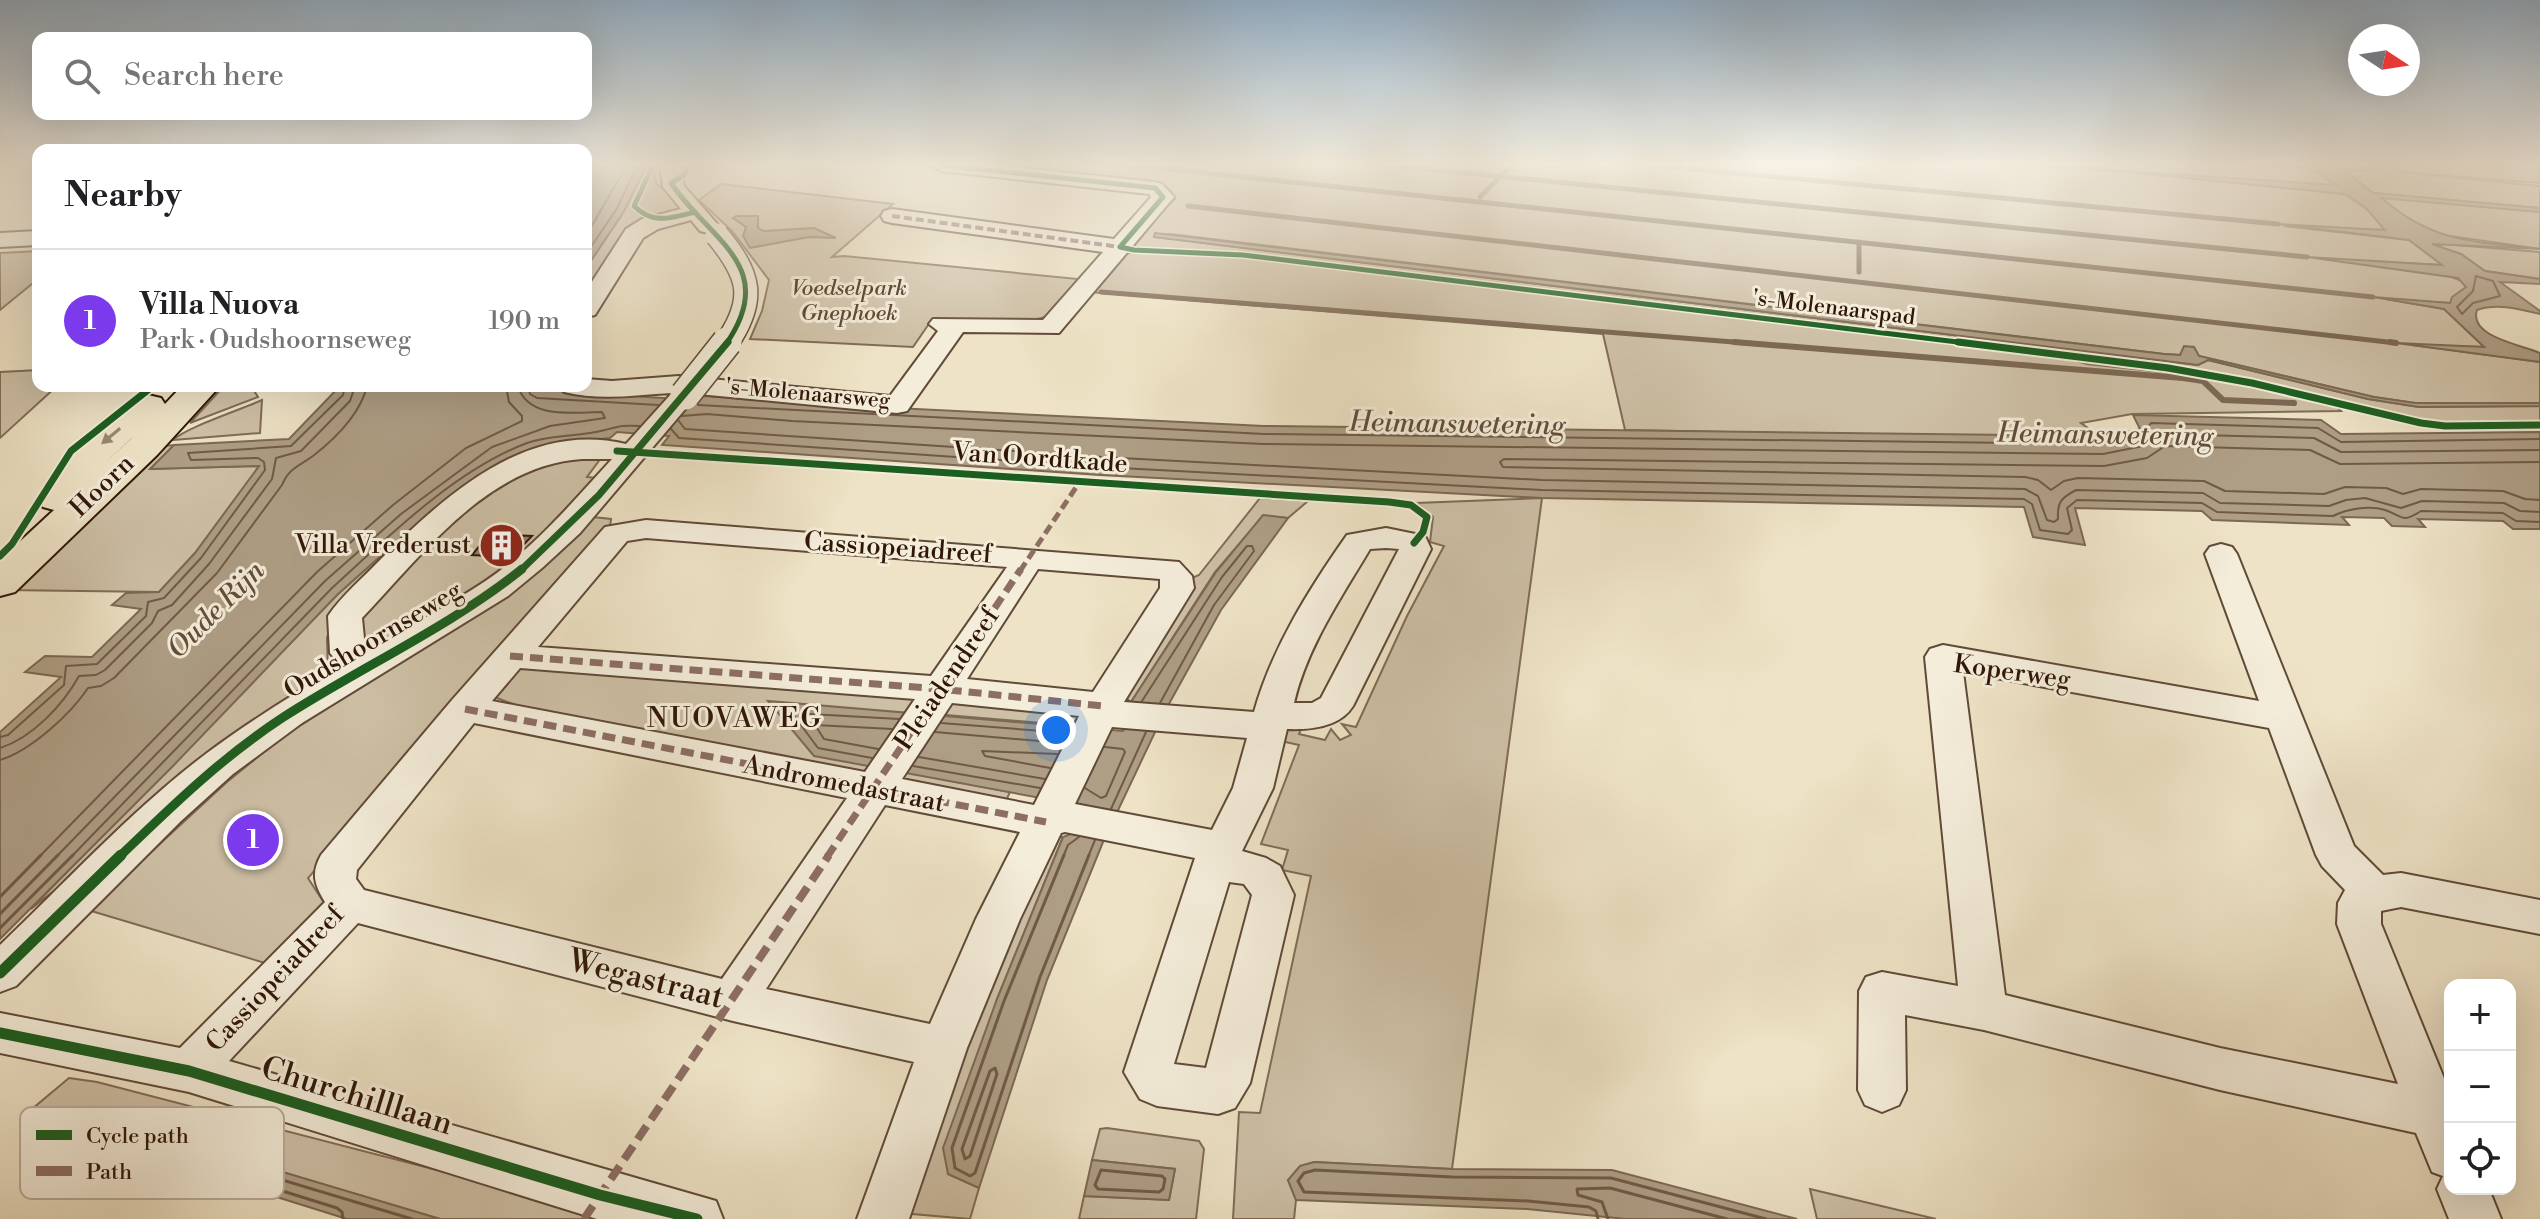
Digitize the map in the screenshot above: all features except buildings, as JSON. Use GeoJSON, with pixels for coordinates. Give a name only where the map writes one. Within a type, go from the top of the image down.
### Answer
{"type":"FeatureCollection","features":[{"type":"Feature","properties":{"kind":"main road","name":"Hoorn"},"geometry":{"type":"LineString","coordinates":[[0,568],[94,450],[164,392]]}},
{"type":"Feature","properties":{"kind":"main road","name":"Hoorn"},"geometry":{"type":"LineString","coordinates":[[0,583],[144,447],[196,392]]}},
{"type":"Feature","properties":{"kind":"street"},"geometry":{"type":"LineString","coordinates":[[592,300],[634,234],[658,222]]}},
{"type":"Feature","properties":{"kind":"street","name":"Oudshoornseweg"},"geometry":{"type":"LineString","coordinates":[[0,973],[167,810],[219,764],[289,714],[496,589],[569,526],[685,395],[731,336],[746,302],[747,288],[741,266],[704,222]]}},
{"type":"Feature","properties":{"kind":"street"},"geometry":{"type":"LineString","coordinates":[[935,222],[1120,247],[1142,222]]}},
{"type":"Feature","properties":{"kind":"street"},"geometry":{"type":"LineString","coordinates":[[0,240],[32,238]]}},
{"type":"Feature","properties":{"kind":"street","name":"'s-Molenaarsweg"},"geometry":{"type":"LineString","coordinates":[[592,387],[679,384],[897,405],[948,324],[1050,328],[1120,247]]}},
{"type":"Feature","properties":{"kind":"street"},"geometry":{"type":"LineString","coordinates":[[366,669],[348,653],[345,616],[414,546],[474,492],[525,461],[572,450],[617,451]]}},
{"type":"Feature","properties":{"kind":"street","name":"Cassiopeiadreef"},"geometry":{"type":"LineString","coordinates":[[189,1071],[350,904],[335,882],[336,866],[606,542],[629,530],[1167,569],[1176,576],[1177,588],[1105,716],[998,919],[943,1048],[883,1219]]}},
{"type":"Feature","properties":{"kind":"street"},"geometry":{"type":"LineString","coordinates":[[510,656],[940,689],[1105,716],[1192,722],[1271,720],[1324,714],[1335,706],[1415,549],[1414,543],[1369,538],[1358,542],[1309,623],[1282,677],[1271,720],[1253,788],[1237,825],[1218,856],[1148,1072],[1157,1084],[1218,1092],[1226,1083],[1273,895],[1270,880],[1260,871],[1218,856]]}},
{"type":"Feature","properties":{"kind":"street"},"geometry":{"type":"LineString","coordinates":[[2221,554],[2337,855],[2374,893]]}},
{"type":"Feature","properties":{"kind":"street","name":"Pleiadendreef"},"geometry":{"type":"LineString","coordinates":[[733,1001],[871,790],[1029,558]]}},
{"type":"Feature","properties":{"kind":"street","name":"Koperweg"},"geometry":{"type":"LineString","coordinates":[[1984,1010],[1943,657],[2284,718]]}},
{"type":"Feature","properties":{"kind":"street","name":"Andromedastraat"},"geometry":{"type":"LineString","coordinates":[[465,709],[871,790],[1056,813],[1144,832],[1218,856]]}},
{"type":"Feature","properties":{"kind":"street"},"geometry":{"type":"LineString","coordinates":[[2442,1134],[2359,924],[2359,903],[2374,893],[2401,890],[2540,917]]}},
{"type":"Feature","properties":{"kind":"street","name":"Wegastraat"},"geometry":{"type":"LineString","coordinates":[[350,904],[733,1001],[943,1048]]}},
{"type":"Feature","properties":{"kind":"street"},"geometry":{"type":"LineString","coordinates":[[1882,1090],[1882,991],[1984,1010],[2220,1069],[2442,1134]]}},
{"type":"Feature","properties":{"kind":"street","name":"Churchilllaan"},"geometry":{"type":"LineString","coordinates":[[0,1033],[189,1071],[600,1195],[697,1219]]}},
{"type":"Feature","properties":{"kind":"street"},"geometry":{"type":"LineString","coordinates":[[2465,1195],[2475,1219]]}},
{"type":"Feature","properties":{"kind":"green space"},"geometry":{"type":"Polygon","coordinates":[[[617,222],[655,222],[599,280],[592,280],[592,259],[617,222]]]}},
{"type":"Feature","properties":{"kind":"green space","name":"Voedselpark Gnephoek"},"geometry":{"type":"Polygon","coordinates":[[[722,222],[872,222],[832,257],[1078,279],[1050,316],[1020,323],[933,318],[913,347],[750,339],[762,311],[769,280],[722,222]]]}},
{"type":"Feature","properties":{"kind":"green space"},"geometry":{"type":"Polygon","coordinates":[[[1151,222],[2378,222],[2385,230],[2284,226],[2409,240],[2443,265],[2326,259],[2446,275],[2465,282],[2466,287],[2451,303],[2386,299],[2444,309],[2485,347],[2413,345],[2540,362],[2540,403],[2415,403],[2374,397],[2199,356],[2193,347],[2181,355],[2164,354],[1170,234],[1155,237],[2198,365],[2208,360],[2368,399],[2419,407],[2540,406],[2540,422],[2447,424],[2417,421],[2219,375],[2102,357],[1242,253],[1142,250],[1128,244],[1151,222]]]}},
{"type":"Feature","properties":{"kind":"green space"},"geometry":{"type":"Polygon","coordinates":[[[2413,222],[2540,222],[2540,249],[2436,234],[2413,222]]]}},
{"type":"Feature","properties":{"kind":"green space"},"geometry":{"type":"Polygon","coordinates":[[[2431,243],[2540,252],[2540,279],[2485,271],[2461,254],[2436,248],[2431,243]]]}},
{"type":"Feature","properties":{"kind":"green space"},"geometry":{"type":"Polygon","coordinates":[[[32,251],[32,284],[0,310],[0,253],[32,251]]]}},
{"type":"Feature","properties":{"kind":"green space"},"geometry":{"type":"Polygon","coordinates":[[[1134,252],[1244,257],[2059,356],[2087,364],[2209,377],[2335,405],[2341,411],[2132,414],[2081,423],[2103,439],[1625,430],[1603,334],[1088,292],[1120,255],[1134,252]]]}},
{"type":"Feature","properties":{"kind":"green space"},"geometry":{"type":"Polygon","coordinates":[[[32,370],[32,392],[50,392],[0,438],[0,372],[32,370]]]}},
{"type":"Feature","properties":{"kind":"green space"},"geometry":{"type":"Polygon","coordinates":[[[218,392],[255,392],[258,397],[190,423],[218,392]]]}},
{"type":"Feature","properties":{"kind":"green space"},"geometry":{"type":"Polygon","coordinates":[[[262,400],[260,433],[173,440],[202,424],[262,400]]]}},
{"type":"Feature","properties":{"kind":"green space"},"geometry":{"type":"Polygon","coordinates":[[[596,439],[591,446],[524,458],[332,622],[327,638],[328,674],[31,909],[338,594],[412,528],[499,463],[554,444],[596,439]]]}},
{"type":"Feature","properties":{"kind":"green space"},"geometry":{"type":"Polygon","coordinates":[[[174,445],[151,469],[260,466],[195,553],[159,592],[5,590],[156,447],[174,445]]]}},
{"type":"Feature","properties":{"kind":"green space"},"geometry":{"type":"Polygon","coordinates":[[[604,454],[587,477],[597,478],[529,547],[483,585],[385,646],[370,649],[360,633],[358,618],[467,503],[528,464],[604,454]]]}},
{"type":"Feature","properties":{"kind":"green space"},"geometry":{"type":"Polygon","coordinates":[[[1260,498],[1308,501],[1288,518],[1263,516],[1215,572],[1131,702],[1122,695],[1192,578],[1199,575],[1260,498]]]}},
{"type":"Feature","properties":{"kind":"green space"},"geometry":{"type":"Polygon","coordinates":[[[1542,498],[1452,1169],[1314,1162],[1288,1180],[1296,1200],[1294,1219],[1233,1219],[1239,1112],[1260,1113],[1311,876],[1282,870],[1288,850],[1261,844],[1299,745],[1281,741],[1287,726],[1304,722],[1299,734],[1325,740],[1331,729],[1340,740],[1351,735],[1342,724],[1356,727],[1407,616],[1444,546],[1430,542],[1433,517],[1417,503],[1542,498]]]}},
{"type":"Feature","properties":{"kind":"green space"},"geometry":{"type":"Polygon","coordinates":[[[593,517],[611,519],[610,527],[308,878],[328,909],[275,966],[88,910],[227,782],[281,738],[535,573],[593,517]]]}},
{"type":"Feature","properties":{"kind":"green space"},"geometry":{"type":"Polygon","coordinates":[[[527,666],[926,696],[869,780],[521,707],[494,697],[515,671],[527,666]]]}},
{"type":"Feature","properties":{"kind":"green space"},"geometry":{"type":"Polygon","coordinates":[[[945,698],[1063,708],[1054,724],[934,714],[945,698]]]}},
{"type":"Feature","properties":{"kind":"green space"},"geometry":{"type":"Polygon","coordinates":[[[894,770],[1010,792],[1004,805],[884,785],[894,770]]]}},
{"type":"Feature","properties":{"kind":"green space"},"geometry":{"type":"Polygon","coordinates":[[[1048,836],[1063,837],[997,999],[948,1174],[979,1188],[970,1219],[901,1213],[1048,836]]]}},
{"type":"Feature","properties":{"kind":"green space"},"geometry":{"type":"Polygon","coordinates":[[[69,1078],[97,1082],[194,1107],[34,1107],[69,1078]]]}},
{"type":"Feature","properties":{"kind":"green space"},"geometry":{"type":"Polygon","coordinates":[[[1100,1129],[1199,1141],[1204,1149],[1196,1219],[1079,1219],[1084,1196],[1169,1200],[1175,1169],[1092,1160],[1100,1129]]]}},
{"type":"Feature","properties":{"kind":"green space"},"geometry":{"type":"Polygon","coordinates":[[[284,1130],[626,1219],[440,1219],[284,1172],[284,1130]]]}},
{"type":"Feature","properties":{"kind":"green space"},"geometry":{"type":"Polygon","coordinates":[[[1810,1189],[1936,1219],[1817,1219],[1810,1189]]]}},
{"type":"Feature","properties":{"kind":"water"},"geometry":{"type":"Polygon","coordinates":[[[592,222],[617,222],[592,259],[592,222]]]}},
{"type":"Feature","properties":{"kind":"water"},"geometry":{"type":"Polygon","coordinates":[[[739,222],[758,222],[758,228],[764,231],[814,228],[836,238],[809,237],[750,248],[743,236],[746,227],[739,222]]]}},
{"type":"Feature","properties":{"kind":"water"},"geometry":{"type":"Polygon","coordinates":[[[2378,222],[2416,222],[2456,238],[2540,249],[2432,244],[2461,254],[2485,271],[2540,279],[2540,284],[2500,282],[2540,314],[2492,307],[2477,310],[2476,319],[2481,327],[2499,339],[2540,353],[2540,362],[2396,343],[2484,347],[2444,309],[2373,297],[2450,303],[2452,297],[2466,287],[2458,278],[2307,257],[2442,265],[2409,240],[2278,224],[2385,230],[2378,222]]]}},
{"type":"Feature","properties":{"kind":"water"},"geometry":{"type":"Polygon","coordinates":[[[1155,233],[2164,354],[2180,355],[2184,346],[2194,347],[2199,356],[2374,397],[2415,403],[2540,403],[2540,406],[2419,407],[2368,399],[2208,360],[2198,365],[1154,237],[1155,233]]]}},
{"type":"Feature","properties":{"kind":"water","name":"Oude Rijn"},"geometry":{"type":"Polygon","coordinates":[[[334,392],[574,392],[677,399],[707,396],[1264,426],[2103,436],[2140,429],[2133,415],[2321,420],[2341,434],[2540,432],[2540,529],[2513,529],[2503,521],[2418,519],[2425,527],[2392,526],[2384,518],[2342,517],[2349,525],[2212,520],[2202,511],[2075,508],[2085,545],[2033,537],[2024,507],[1542,498],[1100,475],[662,445],[669,436],[617,432],[610,438],[554,444],[513,457],[485,472],[412,528],[338,594],[172,767],[0,939],[0,732],[61,677],[25,672],[45,656],[92,657],[141,609],[112,605],[126,593],[159,592],[195,553],[259,466],[150,469],[174,445],[289,439],[334,392]]]}},
{"type":"Feature","properties":{"kind":"water"},"geometry":{"type":"Polygon","coordinates":[[[1263,515],[1288,518],[1221,610],[1165,711],[1103,842],[1047,980],[979,1188],[948,1174],[943,1148],[997,999],[1063,837],[1071,834],[1084,806],[814,756],[768,701],[1123,731],[1136,709],[1131,702],[1216,572],[1263,515]]]}},
{"type":"Feature","properties":{"kind":"water"},"geometry":{"type":"Polygon","coordinates":[[[1092,1160],[1175,1169],[1169,1200],[1084,1196],[1092,1160]]]}},
{"type":"Feature","properties":{"kind":"water"},"geometry":{"type":"Polygon","coordinates":[[[1314,1162],[1452,1169],[1612,1170],[1797,1219],[1626,1219],[1527,1209],[1296,1200],[1288,1180],[1300,1166],[1314,1162]]]}},
{"type":"Feature","properties":{"kind":"water"},"geometry":{"type":"Polygon","coordinates":[[[284,1172],[440,1219],[347,1219],[283,1199],[284,1172]]]}},
{"type":"Feature","properties":{"kind":"waterway"},"geometry":{"type":"LineString","coordinates":[[1328,222],[2396,343],[2390,342]]}},
{"type":"Feature","properties":{"kind":"waterway"},"geometry":{"type":"LineString","coordinates":[[1667,222],[1859,242]]}},
{"type":"Feature","properties":{"kind":"waterway"},"geometry":{"type":"LineString","coordinates":[[1956,222],[2307,257]]}},
{"type":"Feature","properties":{"kind":"waterway"},"geometry":{"type":"LineString","coordinates":[[2255,222],[2278,224]]}},
{"type":"Feature","properties":{"kind":"waterway"},"geometry":{"type":"LineString","coordinates":[[1859,242],[2373,297]]}},
{"type":"Feature","properties":{"kind":"waterway"},"geometry":{"type":"LineString","coordinates":[[1859,242],[1859,272]]}},
{"type":"Feature","properties":{"kind":"waterway"},"geometry":{"type":"LineString","coordinates":[[1101,292],[1755,344]]}},
{"type":"Feature","properties":{"kind":"waterway"},"geometry":{"type":"LineString","coordinates":[[1734,342],[1755,344]]}},
{"type":"Feature","properties":{"kind":"waterway"},"geometry":{"type":"LineString","coordinates":[[1755,344],[2183,378],[2203,381],[2223,400],[2294,403]]}},
{"type":"Feature","properties":{"kind":"marked path"},"geometry":{"type":"LineString","coordinates":[[935,222],[1120,247]]}},
{"type":"Feature","properties":{"kind":"marked path"},"geometry":{"type":"LineString","coordinates":[[584,1219],[1081,480]]}},
{"type":"Feature","properties":{"kind":"marked path"},"geometry":{"type":"LineString","coordinates":[[510,656],[940,689],[1103,706]]}},
{"type":"Feature","properties":{"kind":"marked path"},"geometry":{"type":"LineString","coordinates":[[465,709],[1046,822]]}},
{"type":"Feature","properties":{"kind":"cycle path"},"geometry":{"type":"LineString","coordinates":[[0,973],[218,764],[284,717],[494,590],[546,547],[599,495],[709,366],[728,342],[742,316],[747,289],[744,273],[727,245],[704,222]]}},
{"type":"Feature","properties":{"kind":"cycle path","name":"'s-Molenaarspad"},"geometry":{"type":"LineString","coordinates":[[1142,222],[1120,247],[1243,255],[2168,368],[2252,383],[2421,423],[2445,426],[2540,425]]}},
{"type":"Feature","properties":{"kind":"cycle path"},"geometry":{"type":"LineString","coordinates":[[0,556],[12,544],[71,451],[145,392]]}},
{"type":"Feature","properties":{"kind":"cycle path","name":"Van Oordtkade"},"geometry":{"type":"LineString","coordinates":[[617,451],[1389,502],[1411,505],[1427,517],[1423,532],[1414,543]]}},
{"type":"Feature","properties":{"kind":"cycle path"},"geometry":{"type":"LineString","coordinates":[[0,1033],[189,1071],[600,1195],[697,1219]]}},
{"type":"Feature","properties":{"kind":"place","name":"Villa Vrederust"},"geometry":{"type":"Point","coordinates":[502,545]}},
{"type":"Feature","properties":{"kind":"place","name":"Villa Nuova"},"geometry":{"type":"Point","coordinates":[253,840]}},
{"type":"Feature","properties":{"kind":"district","name":"NUOVAWEG"},"geometry":{"type":"Point","coordinates":[735,718]}},
{"type":"Feature","properties":{"kind":"water label","name":"Heimanswetering"},"geometry":{"type":"Point","coordinates":[1457,424]}},
{"type":"Feature","properties":{"kind":"water label","name":"Heimanswetering"},"geometry":{"type":"Point","coordinates":[2105,435]}}]}
